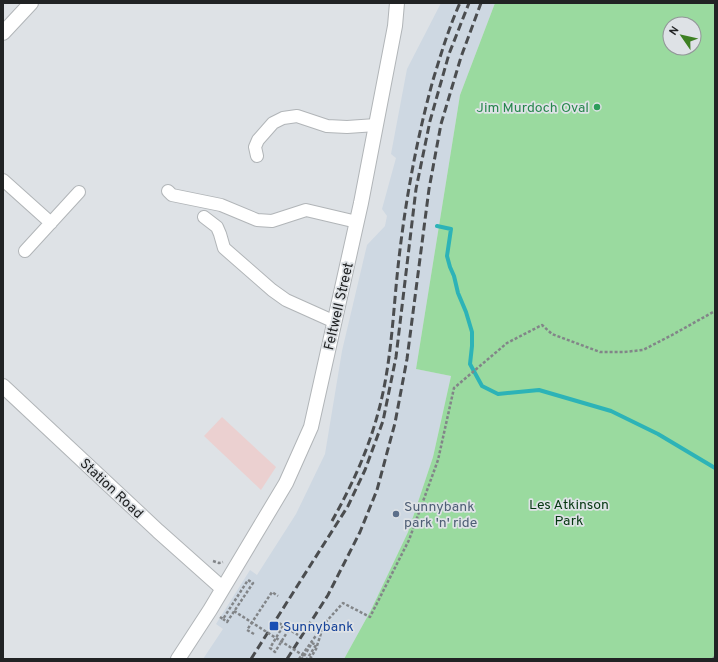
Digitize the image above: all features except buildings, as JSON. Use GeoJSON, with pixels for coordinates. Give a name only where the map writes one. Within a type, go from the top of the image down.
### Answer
{"type":"FeatureCollection","features":[{"type":"Feature","properties":{"kind":"street"},"geometry":{"type":"LineString","coordinates":[[3,32],[31,3]]}},
{"type":"Feature","properties":{"kind":"street","name":"Feltwell Street"},"geometry":{"type":"LineString","coordinates":[[178,659],[210,610],[286,483],[311,427],[357,222],[395,26],[396,3]]}},
{"type":"Feature","properties":{"kind":"street"},"geometry":{"type":"LineString","coordinates":[[258,156],[255,148],[258,140],[273,123],[283,118],[297,116],[327,126],[347,127],[376,125]]}},
{"type":"Feature","properties":{"kind":"street"},"geometry":{"type":"LineString","coordinates":[[3,180],[51,223]]}},
{"type":"Feature","properties":{"kind":"street"},"geometry":{"type":"LineString","coordinates":[[168,191],[172,195],[221,205],[257,220],[272,221],[306,210],[357,222]]}},
{"type":"Feature","properties":{"kind":"street"},"geometry":{"type":"LineString","coordinates":[[25,251],[79,192]]}},
{"type":"Feature","properties":{"kind":"street"},"geometry":{"type":"LineString","coordinates":[[204,217],[217,227],[224,248],[272,290],[286,300],[335,322]]}},
{"type":"Feature","properties":{"kind":"street","name":"Station Road"},"geometry":{"type":"LineString","coordinates":[[3,387],[158,531],[222,588]]}},
{"type":"Feature","properties":{"kind":"path"},"geometry":{"type":"LineString","coordinates":[[300,659],[318,630],[343,604],[370,617],[409,540],[438,460],[454,388],[507,343],[542,325],[552,334],[600,352],[643,350],[715,311]]}},
{"type":"Feature","properties":{"kind":"path"},"geometry":{"type":"LineString","coordinates":[[208,557],[222,563],[226,557]]}},
{"type":"Feature","properties":{"kind":"path"},"geometry":{"type":"LineString","coordinates":[[223,619],[227,622],[253,583],[248,580],[230,609]]}},
{"type":"Feature","properties":{"kind":"path"},"geometry":{"type":"LineString","coordinates":[[254,634],[247,630],[272,592],[278,596]]}},
{"type":"Feature","properties":{"kind":"path"},"geometry":{"type":"LineString","coordinates":[[234,611],[304,656]]}},
{"type":"Feature","properties":{"kind":"path"},"geometry":{"type":"LineString","coordinates":[[279,623],[298,635]]}},
{"type":"Feature","properties":{"kind":"path"},"geometry":{"type":"LineString","coordinates":[[308,659],[316,649],[324,624]]}},
{"type":"Feature","properties":{"kind":"path"},"geometry":{"type":"LineString","coordinates":[[283,626],[270,648],[275,652],[289,629]]}},
{"type":"Feature","properties":{"kind":"path"},"geometry":{"type":"LineString","coordinates":[[300,659],[304,656],[312,643],[316,646],[308,659]]}},
{"type":"Feature","properties":{"kind":"shaded area"},"geometry":{"type":"Polygon","coordinates":[[[441,3],[495,3],[460,95],[416,369],[451,376],[433,457],[408,532],[371,610],[344,659],[203,659],[223,629],[216,624],[250,570],[257,575],[296,514],[325,454],[342,351],[367,245],[385,226],[387,216],[382,209],[396,158],[391,154],[407,69],[441,3]]]}},
{"type":"Feature","properties":{"kind":"shaded area"},"geometry":{"type":"Polygon","coordinates":[[[222,417],[276,467],[261,490],[204,436],[222,417]]]}},
{"type":"Feature","properties":{"kind":"green space","name":"Les Atkinson Park"},"geometry":{"type":"Polygon","coordinates":[[[495,3],[715,3],[715,659],[344,659],[371,610],[408,532],[433,457],[451,376],[416,369],[460,95],[495,3]]]}},
{"type":"Feature","properties":{"kind":"waterway"},"geometry":{"type":"LineString","coordinates":[[437,226],[451,229],[447,256],[472,332],[470,364],[482,386],[498,394],[539,390],[611,411],[658,434],[715,468]]}},
{"type":"Feature","properties":{"kind":"railway"},"geometry":{"type":"LineString","coordinates":[[332,521],[346,495],[369,441],[383,394],[392,336],[402,235],[413,168],[433,80],[460,3]]}},
{"type":"Feature","properties":{"kind":"railway"},"geometry":{"type":"LineString","coordinates":[[251,659],[348,506],[365,470],[383,421],[396,357],[416,189],[430,121],[449,54],[469,3]]}},
{"type":"Feature","properties":{"kind":"railway"},"geometry":{"type":"LineString","coordinates":[[287,659],[328,595],[360,532],[377,490],[395,423],[407,359],[429,189],[441,124],[461,57],[481,3]]}},
{"type":"Feature","properties":{"kind":"place","name":"Jim Murdoch Oval"},"geometry":{"type":"Point","coordinates":[597,107]}},
{"type":"Feature","properties":{"kind":"place","name":"Sunnybank park 'n' ride"},"geometry":{"type":"Point","coordinates":[396,514]}},
{"type":"Feature","properties":{"kind":"place","name":"Sunnybank"},"geometry":{"type":"Point","coordinates":[274,626]}}]}
